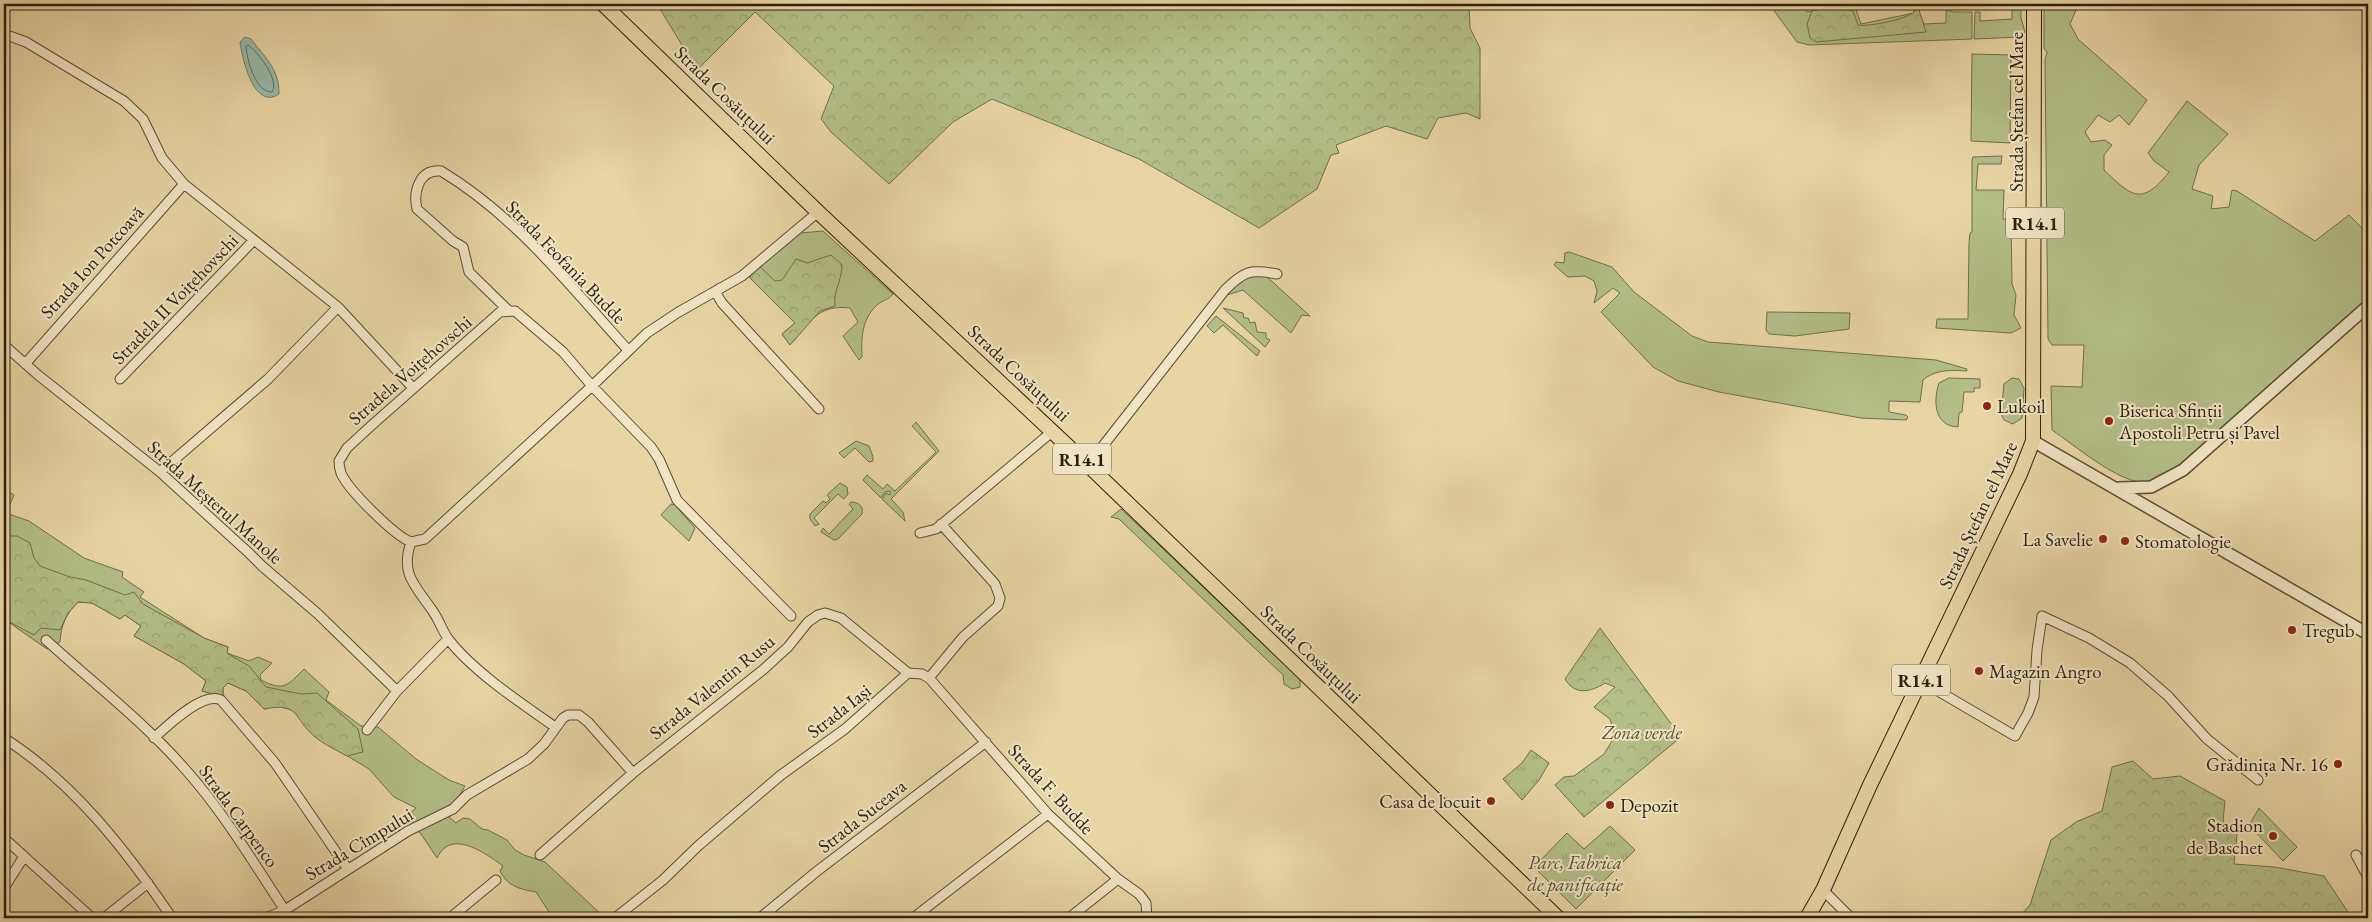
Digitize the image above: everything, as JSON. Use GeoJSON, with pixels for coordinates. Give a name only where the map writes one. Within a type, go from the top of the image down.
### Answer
{"type":"FeatureCollection","features":[{"type":"Feature","properties":{"kind":"main road","name":"Strada Cosăuțului"},"geometry":{"type":"LineString","coordinates":[[603,4],[818,212],[1053,431],[1558,918]]}},
{"type":"Feature","properties":{"kind":"main road","name":"Strada Ștefan cel Mare"},"geometry":{"type":"LineString","coordinates":[[1807,918],[1823,890],[1870,785],[2023,468],[2033,442],[2034,4]]}},
{"type":"Feature","properties":{"kind":"street"},"geometry":{"type":"LineString","coordinates":[[4,34],[26,42],[124,101],[143,119],[162,158],[184,184],[338,307],[413,388]]}},
{"type":"Feature","properties":{"kind":"street","name":"Strada Feofania Budde"},"geometry":{"type":"LineString","coordinates":[[509,310],[469,272],[463,247],[453,241],[417,209],[416,191],[422,178],[428,174],[442,171],[503,216],[532,243],[628,350]]}},
{"type":"Feature","properties":{"kind":"street","name":"Strada Ion Potcoavă"},"geometry":{"type":"LineString","coordinates":[[26,363],[184,184]]}},
{"type":"Feature","properties":{"kind":"street","name":"Strada Feofania Budde"},"geometry":{"type":"LineString","coordinates":[[412,542],[425,539],[592,386],[628,350],[655,328],[742,276],[818,212]]}},
{"type":"Feature","properties":{"kind":"street","name":"Stradela II Voițehovschi"},"geometry":{"type":"LineString","coordinates":[[120,379],[253,241]]}},
{"type":"Feature","properties":{"kind":"street"},"geometry":{"type":"LineString","coordinates":[[1088,465],[1225,290],[1242,274],[1258,270],[1277,274]]}},
{"type":"Feature","properties":{"kind":"street"},"geometry":{"type":"LineString","coordinates":[[721,287],[716,293],[722,302],[819,409]]}},
{"type":"Feature","properties":{"kind":"street"},"geometry":{"type":"LineString","coordinates":[[2117,488],[2150,487],[2183,470],[2368,306]]}},
{"type":"Feature","properties":{"kind":"street"},"geometry":{"type":"LineString","coordinates":[[160,472],[268,379],[338,307]]}},
{"type":"Feature","properties":{"kind":"street"},"geometry":{"type":"LineString","coordinates":[[509,310],[515,311],[548,337],[651,447],[659,459],[677,500],[791,616]]}},
{"type":"Feature","properties":{"kind":"street","name":"Stradela Voițehovschi"},"geometry":{"type":"LineString","coordinates":[[412,542],[394,531],[348,484],[341,474],[339,462],[347,448],[413,388],[500,312],[509,310]]}},
{"type":"Feature","properties":{"kind":"street","name":"Strada Meșterul Manole"},"geometry":{"type":"LineString","coordinates":[[4,345],[38,375],[160,472],[262,566],[318,614],[397,691]]}},
{"type":"Feature","properties":{"kind":"street"},"geometry":{"type":"LineString","coordinates":[[920,534],[936,529],[1053,431]]}},
{"type":"Feature","properties":{"kind":"street"},"geometry":{"type":"LineString","coordinates":[[2033,442],[2117,488],[2283,587],[2368,634]]}},
{"type":"Feature","properties":{"kind":"street"},"geometry":{"type":"LineString","coordinates":[[908,673],[922,674],[929,678],[963,637],[998,606],[1000,598],[995,584],[941,524]]}},
{"type":"Feature","properties":{"kind":"street"},"geometry":{"type":"LineString","coordinates":[[412,542],[406,566],[412,582],[440,622],[448,639],[483,673],[555,727],[560,720],[568,715],[579,715],[588,722],[632,773]]}},
{"type":"Feature","properties":{"kind":"street","name":"Strada Valentin Rusu"},"geometry":{"type":"LineString","coordinates":[[540,856],[632,773],[764,669],[788,647],[808,622],[818,615],[833,614],[841,618],[908,673]]}},
{"type":"Feature","properties":{"kind":"street"},"geometry":{"type":"LineString","coordinates":[[1920,681],[2015,736],[2028,714],[2034,697],[2037,650],[2042,616],[2089,638],[2130,663],[2168,696],[2207,739],[2258,780]]}},
{"type":"Feature","properties":{"kind":"street"},"geometry":{"type":"LineString","coordinates":[[367,730],[397,691],[448,639]]}},
{"type":"Feature","properties":{"kind":"street","name":"Strada Carpenco"},"geometry":{"type":"LineString","coordinates":[[46,640],[154,738],[186,770],[225,817],[290,918]]}},
{"type":"Feature","properties":{"kind":"street","name":"Strada Iași"},"geometry":{"type":"LineString","coordinates":[[614,918],[663,880],[698,846],[781,775],[844,729],[908,673]]}},
{"type":"Feature","properties":{"kind":"street","name":"Strada F. Budde"},"geometry":{"type":"LineString","coordinates":[[929,678],[1048,814],[1118,879],[1139,894],[1146,903],[1147,918]]}},
{"type":"Feature","properties":{"kind":"street"},"geometry":{"type":"LineString","coordinates":[[154,738],[184,713],[209,698],[220,700],[275,763],[347,868]]}},
{"type":"Feature","properties":{"kind":"street","name":"Strada Cîmpului"},"geometry":{"type":"LineString","coordinates":[[266,918],[284,910],[347,868],[408,831],[453,809],[467,795],[528,759],[544,744],[555,727]]}},
{"type":"Feature","properties":{"kind":"street"},"geometry":{"type":"LineString","coordinates":[[4,738],[64,784],[129,857],[172,918]]}},
{"type":"Feature","properties":{"kind":"street","name":"Strada Suceava"},"geometry":{"type":"LineString","coordinates":[[760,918],[823,866],[986,742]]}},
{"type":"Feature","properties":{"kind":"street"},"geometry":{"type":"LineString","coordinates":[[913,918],[1048,814]]}},
{"type":"Feature","properties":{"kind":"street"},"geometry":{"type":"LineString","coordinates":[[4,838],[23,858],[92,918]]}},
{"type":"Feature","properties":{"kind":"street"},"geometry":{"type":"LineString","coordinates":[[2356,854],[2368,878]]}},
{"type":"Feature","properties":{"kind":"street"},"geometry":{"type":"LineString","coordinates":[[4,888],[23,858]]}},
{"type":"Feature","properties":{"kind":"street"},"geometry":{"type":"LineString","coordinates":[[1069,918],[1118,879]]}},
{"type":"Feature","properties":{"kind":"street"},"geometry":{"type":"LineString","coordinates":[[450,918],[496,880]]}},
{"type":"Feature","properties":{"kind":"street"},"geometry":{"type":"LineString","coordinates":[[104,918],[148,883]]}},
{"type":"Feature","properties":{"kind":"street"},"geometry":{"type":"LineString","coordinates":[[1823,890],[1851,918]]}},
{"type":"Feature","properties":{"kind":"green space"},"geometry":{"type":"Polygon","coordinates":[[[657,4],[1469,4],[1470,28],[1480,48],[1480,119],[1466,113],[1438,118],[1427,139],[1386,126],[1336,145],[1339,153],[1331,155],[1317,189],[1259,228],[1139,159],[992,99],[953,122],[889,184],[831,132],[821,119],[834,86],[755,12],[697,70],[657,4]]]}},
{"type":"Feature","properties":{"kind":"green space"},"geometry":{"type":"Polygon","coordinates":[[[1773,4],[1804,4],[1807,12],[1843,4],[1854,4],[1861,24],[1914,13],[1913,6],[1917,6],[1924,24],[1946,23],[1946,10],[1972,12],[1972,39],[1809,45],[1797,42],[1775,12],[1773,4]]]}},
{"type":"Feature","properties":{"kind":"green space"},"geometry":{"type":"Polygon","coordinates":[[[2012,4],[2021,4],[2021,18],[2025,32],[2020,37],[1974,39],[1975,12],[1980,12],[1980,21],[2012,19],[2012,4]]]}},
{"type":"Feature","properties":{"kind":"green space"},"geometry":{"type":"Polygon","coordinates":[[[2044,4],[2070,4],[2076,10],[2070,24],[2078,39],[2147,100],[2129,125],[2119,115],[2110,122],[2098,115],[2085,132],[2091,142],[2105,140],[2112,145],[2104,155],[2104,170],[2122,186],[2137,194],[2144,193],[2160,183],[2169,172],[2154,161],[2148,153],[2187,101],[2228,134],[2199,165],[2192,189],[2213,196],[2211,209],[2229,207],[2232,190],[2237,191],[2315,241],[2349,215],[2368,234],[2368,298],[2194,455],[2166,475],[2147,482],[2125,478],[2111,471],[2052,430],[2051,386],[2082,387],[2084,345],[2052,345],[2048,339],[2045,60],[2047,52],[2044,48],[2044,4]]]}},
{"type":"Feature","properties":{"kind":"green space"},"geometry":{"type":"Polygon","coordinates":[[[1835,6],[1853,11],[1858,25],[1879,24],[1898,19],[1919,10],[1926,32],[1816,42],[1810,38],[1807,24],[1812,11],[1835,6]]]}},
{"type":"Feature","properties":{"kind":"green space"},"geometry":{"type":"Polygon","coordinates":[[[1972,54],[2011,55],[2010,143],[1971,141],[1972,54]]]}},
{"type":"Feature","properties":{"kind":"green space"},"geometry":{"type":"Polygon","coordinates":[[[2002,156],[2001,164],[1978,164],[1976,190],[2004,190],[2003,219],[2011,220],[2012,284],[2016,295],[2014,315],[2021,328],[2011,333],[1936,328],[1937,319],[1968,319],[1973,157],[2002,156]]]}},
{"type":"Feature","properties":{"kind":"green space"},"geometry":{"type":"Polygon","coordinates":[[[823,231],[893,294],[890,298],[877,305],[868,316],[862,335],[862,357],[859,360],[843,336],[858,322],[850,308],[830,309],[822,312],[809,323],[790,345],[782,334],[795,323],[750,278],[752,272],[800,233],[823,231]]]}},
{"type":"Feature","properties":{"kind":"green space"},"geometry":{"type":"Polygon","coordinates":[[[1569,252],[1612,267],[1634,292],[1692,336],[1708,342],[1936,360],[1967,369],[1967,371],[1944,371],[1928,376],[1923,380],[1920,402],[1889,401],[1889,412],[1906,415],[1908,417],[1906,420],[1861,418],[1719,392],[1678,381],[1653,367],[1601,312],[1620,293],[1613,288],[1594,303],[1597,291],[1594,281],[1585,276],[1568,277],[1554,265],[1556,262],[1564,263],[1565,253],[1569,252]]]}},
{"type":"Feature","properties":{"kind":"green space"},"geometry":{"type":"Polygon","coordinates":[[[831,255],[842,265],[835,296],[835,306],[820,311],[790,345],[782,334],[795,323],[750,278],[752,272],[759,266],[775,281],[782,280],[796,259],[807,263],[831,255]]]}},
{"type":"Feature","properties":{"kind":"green space"},"geometry":{"type":"Polygon","coordinates":[[[1251,273],[1266,276],[1310,316],[1302,315],[1291,333],[1243,290],[1227,295],[1242,278],[1251,273]]]}},
{"type":"Feature","properties":{"kind":"green space"},"geometry":{"type":"Polygon","coordinates":[[[1223,308],[1243,313],[1244,318],[1248,318],[1250,323],[1255,322],[1257,332],[1266,333],[1266,338],[1270,340],[1265,347],[1223,308]]]}},
{"type":"Feature","properties":{"kind":"green space"},"geometry":{"type":"Polygon","coordinates":[[[1767,312],[1850,313],[1849,329],[1795,336],[1769,334],[1766,330],[1767,312]]]}},
{"type":"Feature","properties":{"kind":"green space"},"geometry":{"type":"Polygon","coordinates":[[[1216,316],[1260,351],[1257,356],[1223,325],[1214,333],[1207,326],[1216,316]]]}},
{"type":"Feature","properties":{"kind":"green space"},"geometry":{"type":"Polygon","coordinates":[[[1949,378],[1980,379],[1980,388],[1974,388],[1974,392],[1964,392],[1958,427],[1950,426],[1944,422],[1937,411],[1936,397],[1939,383],[1949,378]]]}},
{"type":"Feature","properties":{"kind":"green space"},"geometry":{"type":"Polygon","coordinates":[[[2012,378],[2019,379],[2024,388],[2022,418],[2013,424],[2004,420],[2001,414],[2004,384],[2012,378]]]}},
{"type":"Feature","properties":{"kind":"green space"},"geometry":{"type":"Polygon","coordinates":[[[916,422],[939,451],[891,499],[903,512],[905,521],[882,499],[886,493],[890,495],[890,491],[885,492],[881,498],[863,480],[867,475],[883,489],[887,484],[895,491],[936,452],[912,426],[916,422]]]}},
{"type":"Feature","properties":{"kind":"green space"},"geometry":{"type":"Polygon","coordinates":[[[856,441],[869,446],[873,461],[869,462],[855,448],[844,458],[839,453],[856,441]]]}},
{"type":"Feature","properties":{"kind":"green space"},"geometry":{"type":"Polygon","coordinates":[[[840,483],[847,487],[848,494],[844,499],[838,494],[814,518],[819,524],[815,526],[810,519],[810,514],[823,501],[826,503],[830,499],[827,495],[840,483]]]}},
{"type":"Feature","properties":{"kind":"green space"},"geometry":{"type":"Polygon","coordinates":[[[4,489],[14,495],[6,513],[29,521],[84,558],[123,572],[122,577],[144,592],[140,597],[204,638],[228,647],[227,653],[249,661],[258,657],[272,663],[260,675],[261,680],[275,686],[285,685],[304,669],[329,692],[326,700],[361,726],[378,727],[416,759],[449,780],[465,786],[448,816],[456,823],[463,818],[470,819],[482,829],[488,830],[507,840],[515,850],[545,862],[605,918],[553,918],[536,892],[511,884],[500,871],[503,866],[487,855],[468,846],[451,845],[443,849],[437,858],[421,834],[403,819],[416,808],[394,797],[369,769],[313,735],[295,711],[278,706],[264,709],[246,691],[228,683],[223,688],[223,697],[202,691],[206,681],[184,664],[134,636],[141,626],[125,615],[120,619],[92,603],[78,602],[65,620],[60,642],[47,649],[4,619],[4,489]]]}},
{"type":"Feature","properties":{"kind":"green space"},"geometry":{"type":"Polygon","coordinates":[[[851,502],[860,505],[862,514],[838,539],[834,540],[821,532],[823,528],[829,534],[853,509],[849,504],[851,502]]]}},
{"type":"Feature","properties":{"kind":"green space"},"geometry":{"type":"Polygon","coordinates":[[[671,504],[675,505],[695,528],[689,541],[661,515],[671,504]]]}},
{"type":"Feature","properties":{"kind":"green space"},"geometry":{"type":"Polygon","coordinates":[[[1121,509],[1300,679],[1300,687],[1292,689],[1284,684],[1283,675],[1119,519],[1111,517],[1121,509]]]}},
{"type":"Feature","properties":{"kind":"green space"},"geometry":{"type":"Polygon","coordinates":[[[4,536],[17,536],[30,543],[34,558],[40,566],[70,577],[86,580],[125,595],[134,592],[143,604],[204,638],[228,647],[227,653],[249,666],[266,687],[301,694],[317,693],[358,729],[363,752],[347,756],[318,739],[307,729],[295,713],[284,708],[264,709],[246,691],[228,683],[223,688],[223,697],[202,691],[206,681],[184,664],[134,636],[141,626],[125,615],[120,619],[92,603],[78,602],[68,613],[60,630],[41,628],[34,635],[4,619],[4,536]]]}},
{"type":"Feature","properties":{"kind":"green space","name":"Zona verde"},"geometry":{"type":"Polygon","coordinates":[[[1600,628],[1681,737],[1584,817],[1555,785],[1564,777],[1574,776],[1604,754],[1615,736],[1610,719],[1594,707],[1615,687],[1605,683],[1594,689],[1584,691],[1574,688],[1565,679],[1600,628]]]}},
{"type":"Feature","properties":{"kind":"green space"},"geometry":{"type":"Polygon","coordinates":[[[1531,750],[1549,763],[1539,780],[1522,800],[1503,779],[1522,763],[1531,750]]]}},
{"type":"Feature","properties":{"kind":"green space"},"geometry":{"type":"Polygon","coordinates":[[[2133,761],[2153,779],[2180,776],[2225,801],[2223,821],[2237,834],[2234,864],[2274,867],[2324,876],[2352,918],[2018,918],[2030,905],[2051,840],[2076,822],[2102,811],[2112,767],[2133,761]]]}},
{"type":"Feature","properties":{"kind":"green space","name":"Stadion de Baschet"},"geometry":{"type":"Polygon","coordinates":[[[2259,808],[2297,847],[2283,861],[2249,825],[2259,808]]]}},
{"type":"Feature","properties":{"kind":"green space","name":"Parc, Fabrica de panificație"},"geometry":{"type":"Polygon","coordinates":[[[1610,826],[1635,850],[1576,909],[1534,867],[1567,833],[1584,849],[1610,826]]]}},
{"type":"Feature","properties":{"kind":"water"},"geometry":{"type":"Polygon","coordinates":[[[245,37],[251,39],[270,64],[277,78],[279,94],[270,97],[263,95],[256,89],[243,59],[240,42],[245,37]]]}},
{"type":"Feature","properties":{"kind":"place","name":"Lukoil"},"geometry":{"type":"Point","coordinates":[1987,406]}},
{"type":"Feature","properties":{"kind":"place","name":"Biserica Sfinții Apostoli Petru și Pavel"},"geometry":{"type":"Point","coordinates":[2109,421]}},
{"type":"Feature","properties":{"kind":"place","name":"La Savelie"},"geometry":{"type":"Point","coordinates":[2103,539]}},
{"type":"Feature","properties":{"kind":"place","name":"Stomatologie"},"geometry":{"type":"Point","coordinates":[2125,541]}},
{"type":"Feature","properties":{"kind":"place","name":"Tregub"},"geometry":{"type":"Point","coordinates":[2292,630]}},
{"type":"Feature","properties":{"kind":"place","name":"Magazin Angro"},"geometry":{"type":"Point","coordinates":[1979,671]}},
{"type":"Feature","properties":{"kind":"place","name":"Grădinița Nr. 16"},"geometry":{"type":"Point","coordinates":[2338,764]}},
{"type":"Feature","properties":{"kind":"place","name":"Casa de locuit"},"geometry":{"type":"Point","coordinates":[1491,801]}},
{"type":"Feature","properties":{"kind":"place","name":"Depozit"},"geometry":{"type":"Point","coordinates":[1610,805]}},
{"type":"Feature","properties":{"kind":"place","name":"Stadion de Baschet"},"geometry":{"type":"Point","coordinates":[2273,836]}}]}
